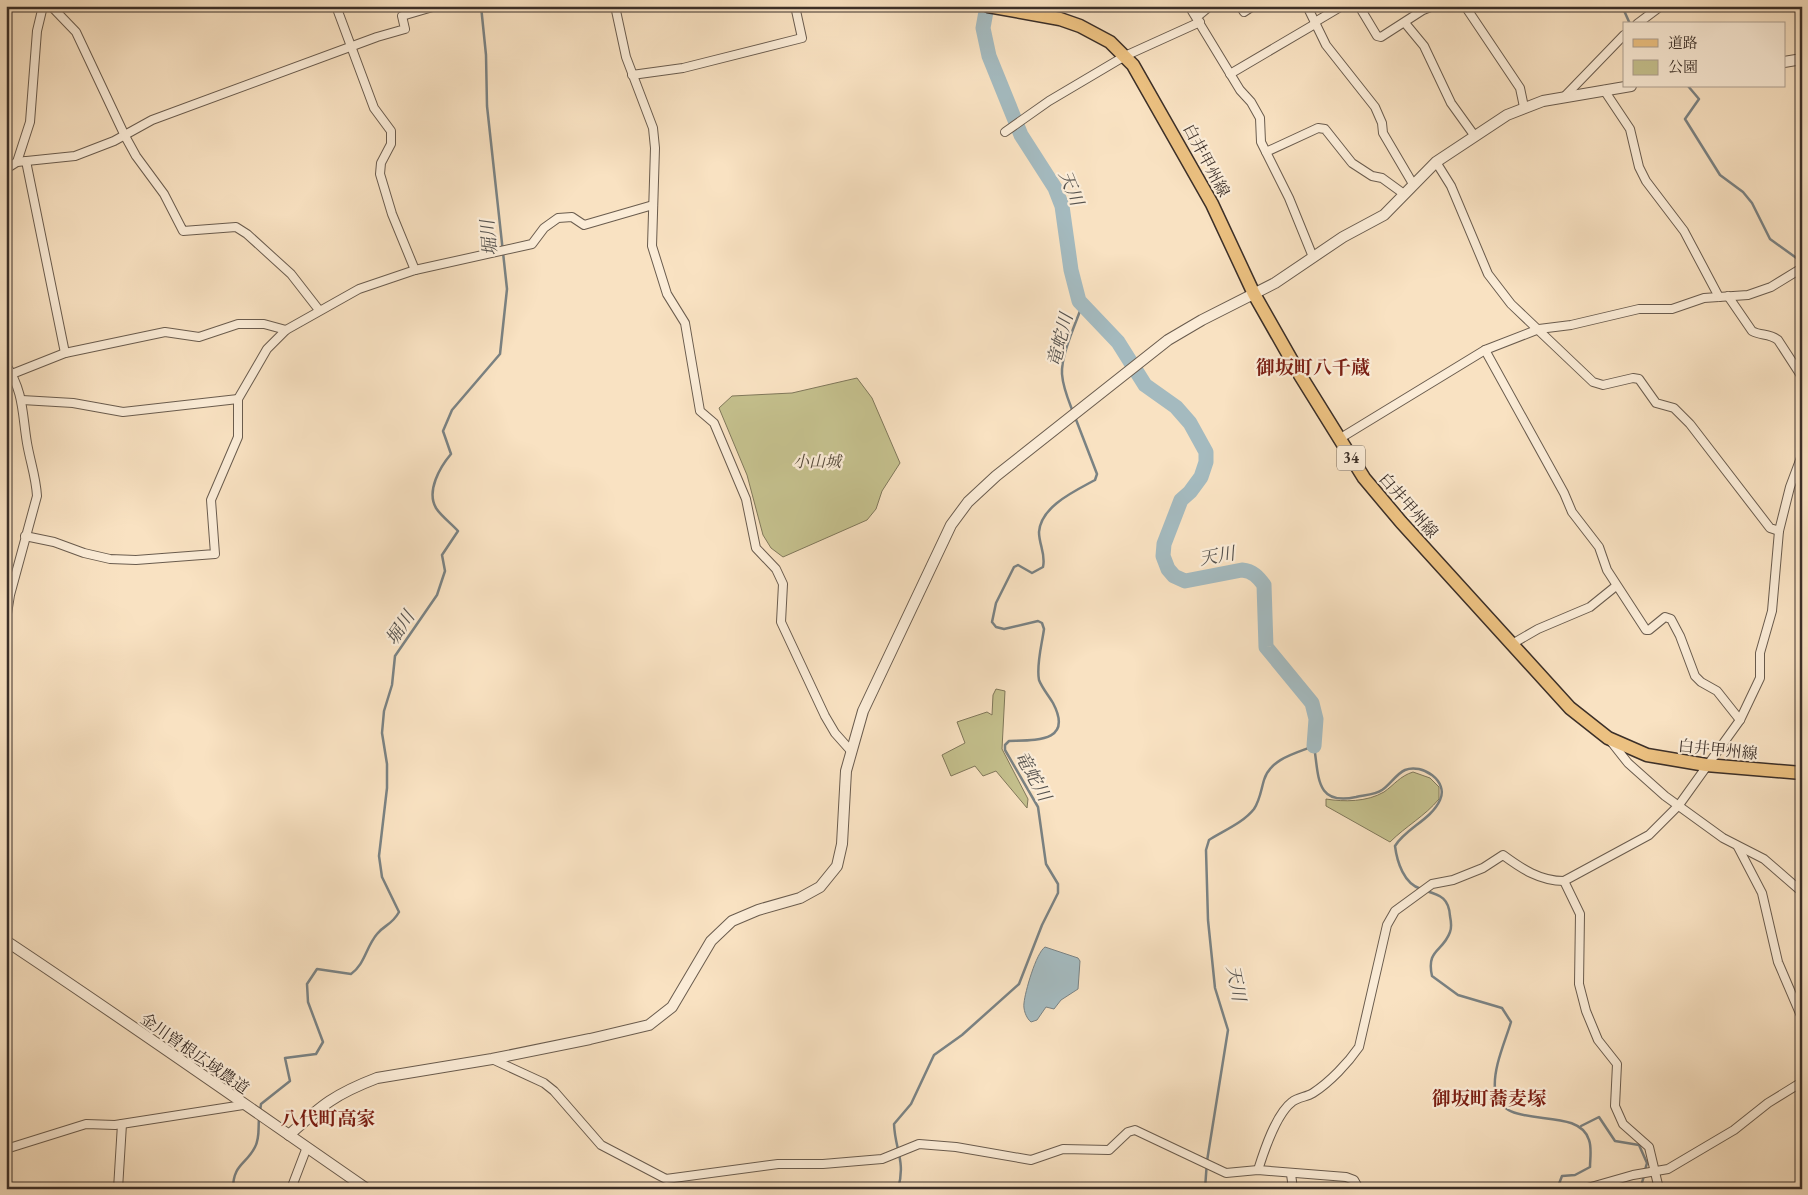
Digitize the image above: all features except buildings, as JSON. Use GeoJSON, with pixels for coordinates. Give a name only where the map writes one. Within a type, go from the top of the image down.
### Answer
{"type":"FeatureCollection","features":[{"type":"Feature","properties":{"kind":"main road","name":"白井甲州線"},"geometry":{"type":"LineString","coordinates":[[988,6],[1060,19],[1080,26],[1096,32],[1125,56],[1158,105],[1212,204],[1254,294],[1364,478],[1383,502],[1570,708],[1608,738],[1647,755],[1706,765],[1802,773]]}},
{"type":"Feature","properties":{"kind":"street"},"geometry":{"type":"LineString","coordinates":[[6,170],[17,162],[30,122],[37,31],[43,6]]}},
{"type":"Feature","properties":{"kind":"street"},"geometry":{"type":"LineString","coordinates":[[51,6],[76,32],[124,136],[164,194],[183,231],[236,227],[247,234],[291,274],[319,310]]}},
{"type":"Feature","properties":{"kind":"street"},"geometry":{"type":"LineString","coordinates":[[336,6],[350,49],[374,108],[391,131],[392,144],[381,163],[380,174],[392,214],[415,270]]}},
{"type":"Feature","properties":{"kind":"street"},"geometry":{"type":"LineString","coordinates":[[17,162],[75,156],[124,136],[152,120],[350,49],[377,37],[405,29],[402,16],[436,6]]}},
{"type":"Feature","properties":{"kind":"street"},"geometry":{"type":"LineString","coordinates":[[615,6],[626,57],[653,128],[655,148],[652,246],[667,294],[685,323],[700,411],[714,423],[746,499],[756,548],[776,569],[783,584],[781,622],[825,716],[835,732],[851,751]]}},
{"type":"Feature","properties":{"kind":"street"},"geometry":{"type":"LineString","coordinates":[[632,74],[683,68],[802,38],[794,6]]}},
{"type":"Feature","properties":{"kind":"street"},"geometry":{"type":"LineString","coordinates":[[1189,6],[1230,74],[1260,118],[1261,142],[1289,198],[1313,257]]}},
{"type":"Feature","properties":{"kind":"street"},"geometry":{"type":"LineString","coordinates":[[1005,132],[1049,101],[1125,56],[1198,19],[1210,6]]}},
{"type":"Feature","properties":{"kind":"street"},"geometry":{"type":"LineString","coordinates":[[1240,6],[1244,12],[1253,6]]}},
{"type":"Feature","properties":{"kind":"street"},"geometry":{"type":"LineString","coordinates":[[1307,6],[1326,45],[1375,107],[1382,123],[1383,133],[1413,184]]}},
{"type":"Feature","properties":{"kind":"street"},"geometry":{"type":"LineString","coordinates":[[1230,74],[1342,6]]}},
{"type":"Feature","properties":{"kind":"street"},"geometry":{"type":"LineString","coordinates":[[1360,6],[1377,36],[1382,37],[1433,6]]}},
{"type":"Feature","properties":{"kind":"street"},"geometry":{"type":"LineString","coordinates":[[1465,6],[1520,88],[1524,106]]}},
{"type":"Feature","properties":{"kind":"street"},"geometry":{"type":"LineString","coordinates":[[1640,22],[1661,6]]}},
{"type":"Feature","properties":{"kind":"street"},"geometry":{"type":"LineString","coordinates":[[1405,23],[1424,46],[1450,103],[1474,135]]}},
{"type":"Feature","properties":{"kind":"street"},"geometry":{"type":"LineString","coordinates":[[1565,96],[1623,37]]}},
{"type":"Feature","properties":{"kind":"street"},"geometry":{"type":"LineString","coordinates":[[1786,62],[1802,59]]}},
{"type":"Feature","properties":{"kind":"street"},"geometry":{"type":"LineString","coordinates":[[289,1135],[329,1099],[348,1089],[378,1078],[492,1059],[590,1039],[649,1024],[672,1007],[710,941],[732,921],[758,910],[800,898],[820,887],[837,866],[842,844],[846,771],[863,711],[951,525],[980,489],[1144,359],[1202,320],[1275,283],[1342,236],[1384,215],[1436,162],[1474,135],[1524,106],[1565,96],[1623,87]]}},
{"type":"Feature","properties":{"kind":"street"},"geometry":{"type":"LineString","coordinates":[[1604,90],[1630,129],[1639,167],[1646,181],[1684,230],[1724,297],[1752,331],[1757,334],[1772,336],[1778,340],[1802,377]]}},
{"type":"Feature","properties":{"kind":"street"},"geometry":{"type":"LineString","coordinates":[[1266,152],[1318,128],[1325,129],[1352,163],[1372,176],[1382,178],[1404,194]]}},
{"type":"Feature","properties":{"kind":"street"},"geometry":{"type":"LineString","coordinates":[[26,162],[65,353]]}},
{"type":"Feature","properties":{"kind":"street"},"geometry":{"type":"LineString","coordinates":[[1436,162],[1451,186],[1488,274],[1511,304],[1593,382],[1603,385],[1633,378],[1639,379],[1656,403],[1674,408],[1690,424],[1770,528],[1779,531]]}},
{"type":"Feature","properties":{"kind":"street"},"geometry":{"type":"LineString","coordinates":[[25,536],[54,542],[84,554],[110,559],[136,560],[215,554],[211,500],[238,437],[238,399],[268,349],[286,330],[359,289],[415,270],[498,250],[532,244],[544,228],[558,218],[572,217],[584,224],[652,204]]}},
{"type":"Feature","properties":{"kind":"street"},"geometry":{"type":"LineString","coordinates":[[1339,439],[1485,350],[1538,329],[1571,325],[1639,309],[1672,309],[1704,298],[1758,293],[1801,268]]}},
{"type":"Feature","properties":{"kind":"street"},"geometry":{"type":"LineString","coordinates":[[12,374],[65,353],[165,332],[199,337],[238,324],[264,324],[286,330]]}},
{"type":"Feature","properties":{"kind":"street"},"geometry":{"type":"LineString","coordinates":[[1485,350],[1564,493],[1572,512],[1599,547],[1607,570],[1616,586],[1646,630],[1665,617],[1671,620],[1680,636],[1695,676],[1701,682],[1717,691],[1740,720]]}},
{"type":"Feature","properties":{"kind":"street"},"geometry":{"type":"LineString","coordinates":[[6,365],[12,374],[22,400],[26,442],[36,481],[37,496],[25,536],[7,608],[6,620]]}},
{"type":"Feature","properties":{"kind":"street"},"geometry":{"type":"LineString","coordinates":[[22,400],[73,403],[123,412],[238,399]]}},
{"type":"Feature","properties":{"kind":"street"},"geometry":{"type":"LineString","coordinates":[[1258,1170],[1263,1152],[1284,1109],[1293,1100],[1313,1093],[1351,1059],[1359,1047],[1387,925],[1395,910],[1429,886],[1453,880],[1483,868],[1503,855],[1534,875],[1552,881],[1564,881],[1649,835],[1679,805],[1740,720],[1760,678],[1760,653],[1772,611],[1779,531],[1802,455]]}},
{"type":"Feature","properties":{"kind":"street"},"geometry":{"type":"LineString","coordinates":[[1512,644],[1538,629],[1590,607],[1616,586]]}},
{"type":"Feature","properties":{"kind":"street"},"geometry":{"type":"LineString","coordinates":[[1608,738],[1637,772],[1738,847],[1764,859],[1802,892]]}},
{"type":"Feature","properties":{"kind":"street"},"geometry":{"type":"LineString","coordinates":[[1738,847],[1762,893],[1778,962],[1802,1018]]}},
{"type":"Feature","properties":{"kind":"street"},"geometry":{"type":"LineString","coordinates":[[1564,881],[1580,914],[1581,950],[1579,984],[1586,1011],[1598,1040],[1617,1064],[1615,1106],[1623,1124],[1649,1147],[1652,1171],[1659,1189]]}},
{"type":"Feature","properties":{"kind":"street","name":"金川曽根広域農道"},"geometry":{"type":"LineString","coordinates":[[6,941],[112,1012],[243,1105],[367,1189]]}},
{"type":"Feature","properties":{"kind":"street"},"geometry":{"type":"LineString","coordinates":[[492,1059],[544,1083],[554,1091],[601,1145],[666,1179],[778,1164],[872,1160],[919,1144],[956,1147],[1031,1160],[1063,1149],[1109,1150],[1128,1132],[1135,1130],[1226,1173],[1258,1170],[1291,1174],[1346,1176],[1354,1180],[1359,1189]]}},
{"type":"Feature","properties":{"kind":"street"},"geometry":{"type":"LineString","coordinates":[[1584,1189],[1638,1174],[1668,1169],[1734,1130],[1768,1103],[1802,1082]]}},
{"type":"Feature","properties":{"kind":"street"},"geometry":{"type":"LineString","coordinates":[[6,1150],[86,1124],[122,1124],[243,1105]]}},
{"type":"Feature","properties":{"kind":"street"},"geometry":{"type":"LineString","coordinates":[[118,1189],[122,1124]]}},
{"type":"Feature","properties":{"kind":"street"},"geometry":{"type":"LineString","coordinates":[[291,1189],[307,1147]]}},
{"type":"Feature","properties":{"kind":"street"},"geometry":{"type":"LineString","coordinates":[[1291,1174],[1293,1189]]}},
{"type":"Feature","properties":{"kind":"green space","name":"小山城"},"geometry":{"type":"Polygon","coordinates":[[[857,378],[872,398],[900,463],[882,491],[876,509],[867,520],[783,557],[771,548],[763,535],[747,475],[719,408],[732,396],[792,393],[857,378]]]}},
{"type":"Feature","properties":{"kind":"green space"},"geometry":{"type":"Polygon","coordinates":[[[996,689],[1005,691],[1002,749],[1028,799],[1027,808],[996,771],[983,776],[975,766],[951,776],[942,755],[965,743],[957,722],[987,712],[992,715],[993,695],[996,689]]]}},
{"type":"Feature","properties":{"kind":"green space"},"geometry":{"type":"Polygon","coordinates":[[[1413,772],[1430,778],[1439,787],[1439,799],[1428,811],[1390,842],[1326,806],[1326,799],[1340,801],[1370,798],[1384,792],[1404,776],[1413,772]]]}},
{"type":"Feature","properties":{"kind":"water"},"geometry":{"type":"Polygon","coordinates":[[[1045,947],[1078,958],[1080,961],[1078,989],[1061,1000],[1054,1009],[1046,1007],[1037,1020],[1031,1022],[1024,1011],[1025,998],[1035,964],[1045,947]]]}},
{"type":"Feature","properties":{"kind":"waterway","name":"堀川"},"geometry":{"type":"LineString","coordinates":[[260,1111],[261,1104],[290,1081],[285,1058],[316,1054],[323,1042],[308,1002],[307,984],[317,969],[351,974],[356,970],[377,934],[394,920],[399,912],[382,877],[379,856],[387,788],[387,764],[382,733],[384,711],[392,685],[395,656],[437,595],[445,571],[442,555],[458,531],[438,511],[433,501],[433,487],[439,472],[451,454],[443,431],[452,410],[500,354],[507,289],[487,106],[486,55],[481,6]]}},
{"type":"Feature","properties":{"kind":"waterway","name":"天川"},"geometry":{"type":"LineString","coordinates":[[987,6],[983,28],[989,56],[1021,135],[1055,188],[1062,206],[1071,270],[1079,301],[1118,342],[1145,385],[1176,407],[1190,423],[1206,452],[1206,462],[1201,477],[1190,492],[1181,500],[1164,544],[1163,556],[1168,569],[1174,576],[1185,581],[1242,570],[1252,573],[1260,579],[1264,585],[1266,647],[1312,703],[1316,719],[1314,746]]}},
{"type":"Feature","properties":{"kind":"waterway"},"geometry":{"type":"LineString","coordinates":[[1622,6],[1629,22]]}},
{"type":"Feature","properties":{"kind":"waterway"},"geometry":{"type":"LineString","coordinates":[[1690,88],[1699,99],[1685,119],[1720,175],[1743,192],[1752,203],[1770,239],[1802,262]]}},
{"type":"Feature","properties":{"kind":"waterway","name":"竜蛇川"},"geometry":{"type":"LineString","coordinates":[[1073,412],[1063,384],[1062,366],[1066,348],[1083,303]]}},
{"type":"Feature","properties":{"kind":"waterway","name":"竜蛇川"},"geometry":{"type":"LineString","coordinates":[[898,1189],[901,1163],[894,1124],[911,1104],[934,1055],[962,1035],[1019,984],[1042,925],[1058,893],[1058,884],[1046,864],[1038,807],[1005,750],[1005,745],[1009,741],[1048,737],[1055,732],[1058,726],[1058,716],[1053,703],[1039,680],[1038,674],[1044,629],[1042,623],[1038,621],[1004,629],[996,627],[992,622],[996,603],[1014,567],[1018,565],[1032,573],[1043,567],[1044,558],[1039,532],[1046,514],[1060,500],[1095,480],[1097,474],[1075,417]]}},
{"type":"Feature","properties":{"kind":"waterway","name":"天川"},"geometry":{"type":"LineString","coordinates":[[1205,1189],[1207,1161],[1228,1030],[1215,988],[1208,920],[1206,850],[1209,840],[1239,823],[1254,809],[1264,780],[1272,767],[1284,758],[1314,746],[1319,778],[1326,793],[1333,797],[1343,799],[1376,793],[1385,788],[1405,770],[1419,769],[1426,771],[1437,780],[1441,786],[1440,800],[1431,813],[1405,834],[1395,846],[1402,872],[1410,882],[1421,889]]}},
{"type":"Feature","properties":{"kind":"waterway"},"geometry":{"type":"LineString","coordinates":[[1426,891],[1440,896],[1446,902],[1451,924],[1451,930],[1447,939],[1433,955],[1431,961],[1432,976],[1458,995],[1502,1008],[1511,1022],[1496,1072],[1495,1089],[1500,1103],[1510,1111],[1570,1123],[1582,1129],[1589,1140],[1591,1150],[1590,1167],[1575,1175],[1562,1176],[1557,1189]]}},
{"type":"Feature","properties":{"kind":"waterway"},"geometry":{"type":"LineString","coordinates":[[1581,1126],[1599,1117],[1615,1141],[1639,1145],[1647,1163],[1645,1170]]}},
{"type":"Feature","properties":{"kind":"waterway","name":"堀川"},"geometry":{"type":"LineString","coordinates":[[233,1189],[235,1174],[257,1144],[259,1119]]}},
{"type":"Feature","properties":{"kind":"waterway"},"geometry":{"type":"LineString","coordinates":[[1640,1189],[1644,1176]]}},
{"type":"Feature","properties":{"kind":"district","name":"御坂町八千蔵"},"geometry":{"type":"Point","coordinates":[1313,367]}},
{"type":"Feature","properties":{"kind":"district","name":"御坂町蕎麦塚"},"geometry":{"type":"Point","coordinates":[1489,1098]}},
{"type":"Feature","properties":{"kind":"district","name":"八代町高家"},"geometry":{"type":"Point","coordinates":[328,1118]}}]}
